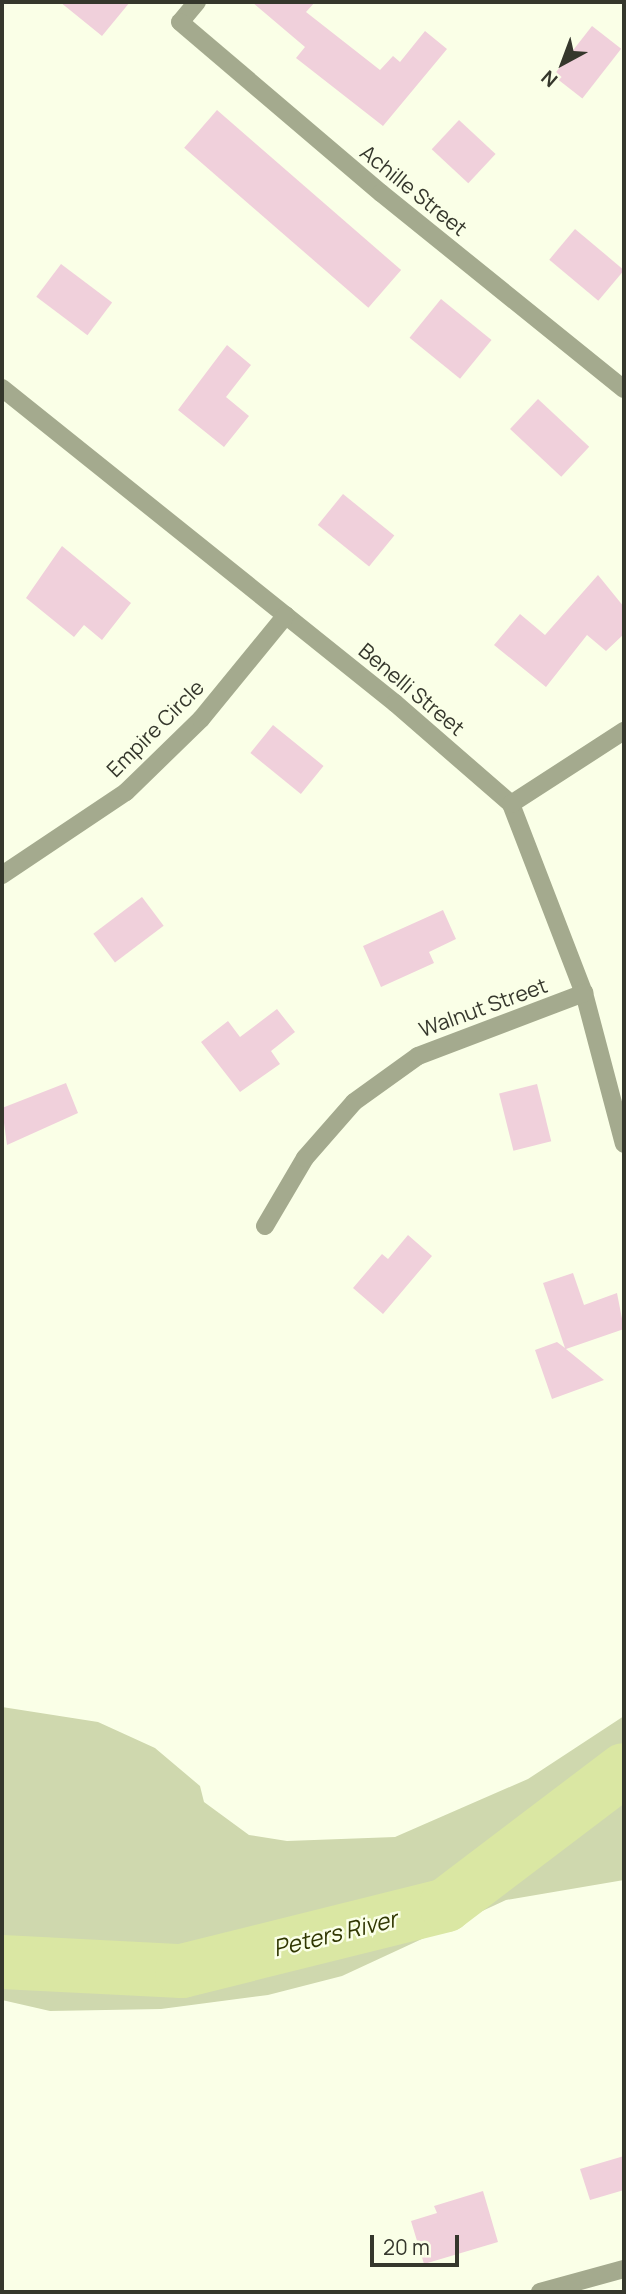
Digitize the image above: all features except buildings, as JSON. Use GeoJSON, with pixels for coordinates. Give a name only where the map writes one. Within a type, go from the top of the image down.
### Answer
{"type":"FeatureCollection","features":[{"type":"Feature","properties":{"kind":"street","name":"Achille Street"},"geometry":{"type":"LineString","coordinates":[[197,2],[180,22],[381,193],[624,389]]}},
{"type":"Feature","properties":{"kind":"street","name":"Benelli Street"},"geometry":{"type":"LineString","coordinates":[[2,388],[286,615],[511,804],[584,993],[624,1144]]}},
{"type":"Feature","properties":{"kind":"street","name":"Empire Circle"},"geometry":{"type":"LineString","coordinates":[[2,876],[126,792],[201,719],[286,615]]}},
{"type":"Feature","properties":{"kind":"street"},"geometry":{"type":"LineString","coordinates":[[511,804],[624,731]]}},
{"type":"Feature","properties":{"kind":"street","name":"Walnut Street"},"geometry":{"type":"LineString","coordinates":[[265,1226],[305,1158],[354,1102],[418,1056],[584,993]]}},
{"type":"Feature","properties":{"kind":"street"},"geometry":{"type":"LineString","coordinates":[[540,2292],[624,2269]]}},
{"type":"Feature","properties":{"kind":"green space"},"geometry":{"type":"Polygon","coordinates":[[[2,1707],[98,1722],[155,1748],[200,1786],[204,1802],[249,1835],[287,1841],[395,1837],[528,1779],[624,1716],[624,1880],[506,1900],[342,1976],[268,1995],[161,2009],[50,2011],[2,2000],[2,1707]]]}},
{"type":"Feature","properties":{"kind":"waterway","name":"Peters River"},"geometry":{"type":"LineString","coordinates":[[2,1962],[182,1971],[446,1905],[624,1770]]}}]}
